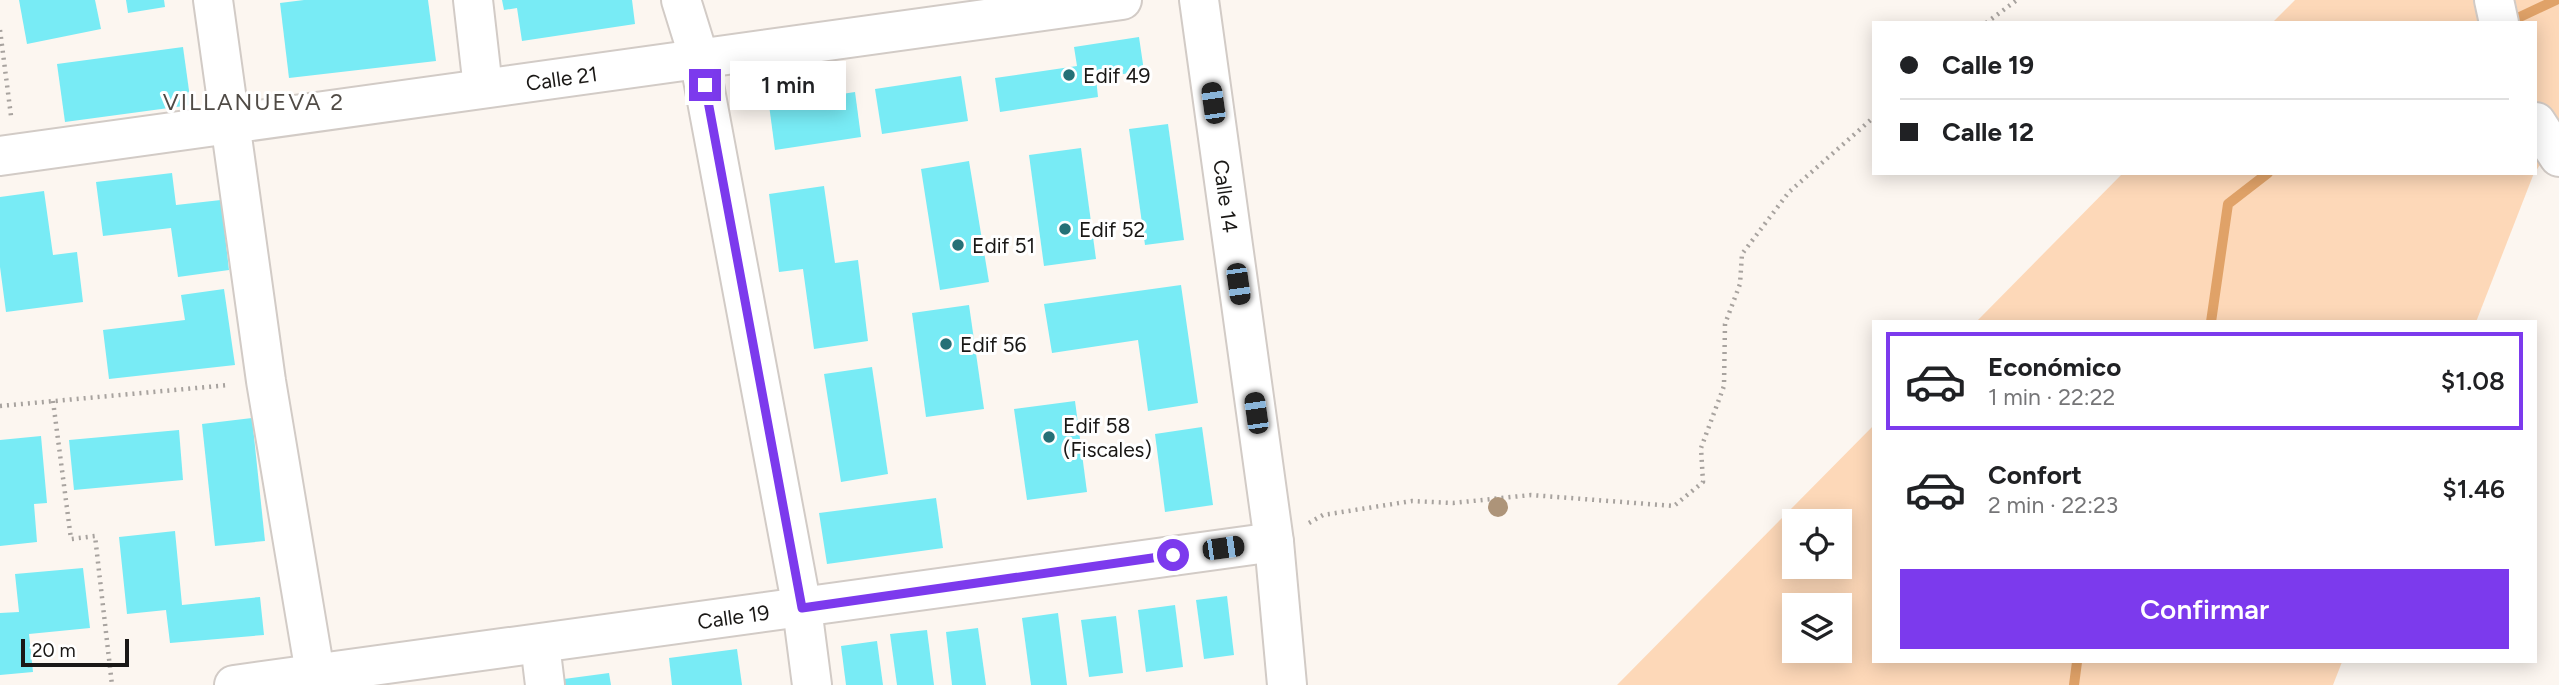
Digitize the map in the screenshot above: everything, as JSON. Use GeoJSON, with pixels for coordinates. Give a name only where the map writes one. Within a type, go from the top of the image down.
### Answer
{"type":"FeatureCollection","features":[{"type":"Feature","properties":{"kind":"street"},"geometry":{"type":"LineString","coordinates":[[213,0],[266,381],[317,680]]}},
{"type":"Feature","properties":{"kind":"street"},"geometry":{"type":"LineString","coordinates":[[473,0],[483,88]]}},
{"type":"Feature","properties":{"kind":"street"},"geometry":{"type":"LineString","coordinates":[[681,0],[699,58],[802,608],[812,685]]}},
{"type":"Feature","properties":{"kind":"street","name":"Calle 21"},"geometry":{"type":"LineString","coordinates":[[8,155],[1122,0]]}},
{"type":"Feature","properties":{"kind":"street","name":"Calle 14"},"geometry":{"type":"LineString","coordinates":[[1199,0],[1274,541],[1287,685]]}},
{"type":"Feature","properties":{"kind":"street"},"geometry":{"type":"LineString","coordinates":[[2494,0],[2499,21]]}},
{"type":"Feature","properties":{"kind":"street"},"geometry":{"type":"LineString","coordinates":[[2537,124],[2558,155]]}},
{"type":"Feature","properties":{"kind":"street","name":"Calle 19"},"geometry":{"type":"LineString","coordinates":[[234,685],[317,680],[540,645],[1274,541]]}},
{"type":"Feature","properties":{"kind":"street"},"geometry":{"type":"LineString","coordinates":[[540,645],[545,685]]}},
{"type":"Feature","properties":{"kind":"path"},"geometry":{"type":"LineString","coordinates":[[1989,21],[2017,0]]}},
{"type":"Feature","properties":{"kind":"path"},"geometry":{"type":"LineString","coordinates":[[0,30],[8,155]]}},
{"type":"Feature","properties":{"kind":"path"},"geometry":{"type":"LineString","coordinates":[[1274,541],[1323,515],[1412,501],[1453,503],[1531,495],[1674,506],[1703,482],[1701,447],[1724,386],[1725,324],[1740,284],[1742,254],[1788,192],[1872,119]]}},
{"type":"Feature","properties":{"kind":"path"},"geometry":{"type":"LineString","coordinates":[[0,406],[266,381]]}},
{"type":"Feature","properties":{"kind":"path"},"geometry":{"type":"LineString","coordinates":[[52,401],[71,539],[95,536],[112,685]]}},
{"type":"Feature","properties":{"kind":"shaded area"},"geometry":{"type":"Polygon","coordinates":[[[2295,0],[2559,0],[2559,135],[2537,169],[2537,21],[2274,21],[2295,0]]]}},
{"type":"Feature","properties":{"kind":"shaded area"},"geometry":{"type":"Polygon","coordinates":[[[2121,175],[2533,175],[2477,320],[1978,320],[2121,175]]]}},
{"type":"Feature","properties":{"kind":"shaded area"},"geometry":{"type":"Polygon","coordinates":[[[1872,427],[1872,663],[2342,663],[2333,685],[1617,685],[1782,518],[1782,579],[1852,579],[1852,509],[1791,509],[1872,427]]]}},
{"type":"Feature","properties":{"kind":"building"},"geometry":{"type":"Polygon","coordinates":[[[19,0],[95,0],[101,29],[27,44],[19,0]]]}},
{"type":"Feature","properties":{"kind":"building"},"geometry":{"type":"Polygon","coordinates":[[[126,0],[164,0],[165,7],[128,13],[126,0]]]}},
{"type":"Feature","properties":{"kind":"building"},"geometry":{"type":"Polygon","coordinates":[[[304,0],[428,0],[436,61],[289,78],[280,3],[304,0]]]}},
{"type":"Feature","properties":{"kind":"building"},"geometry":{"type":"Polygon","coordinates":[[[502,0],[632,0],[635,24],[522,41],[517,8],[504,10],[502,0]]]}},
{"type":"Feature","properties":{"kind":"building","name":"Edif 49"},"geometry":{"type":"Polygon","coordinates":[[[1139,37],[1144,71],[1096,78],[1098,97],[1000,112],[995,78],[1077,66],[1074,47],[1139,37]]]}},
{"type":"Feature","properties":{"kind":"building"},"geometry":{"type":"Polygon","coordinates":[[[183,47],[191,105],[65,122],[57,64],[183,47]]]}},
{"type":"Feature","properties":{"kind":"building"},"geometry":{"type":"Polygon","coordinates":[[[961,76],[968,121],[882,134],[875,89],[961,76]]]}},
{"type":"Feature","properties":{"kind":"building"},"geometry":{"type":"Polygon","coordinates":[[[855,92],[861,137],[775,150],[769,105],[855,92]]]}},
{"type":"Feature","properties":{"kind":"building"},"geometry":{"type":"Polygon","coordinates":[[[1168,124],[1184,240],[1145,245],[1129,129],[1168,124]]]}},
{"type":"Feature","properties":{"kind":"building","name":"Edif 52"},"geometry":{"type":"Polygon","coordinates":[[[1081,148],[1096,259],[1044,266],[1029,155],[1081,148]]]}},
{"type":"Feature","properties":{"kind":"building","name":"Edif 51"},"geometry":{"type":"Polygon","coordinates":[[[969,161],[989,282],[940,290],[921,169],[969,161]]]}},
{"type":"Feature","properties":{"kind":"building"},"geometry":{"type":"Polygon","coordinates":[[[172,173],[176,205],[221,200],[229,270],[178,277],[171,228],[103,236],[96,182],[172,173]]]}},
{"type":"Feature","properties":{"kind":"building"},"geometry":{"type":"Polygon","coordinates":[[[824,186],[835,263],[858,260],[868,341],[814,349],[803,269],[779,272],[769,194],[824,186]]]}},
{"type":"Feature","properties":{"kind":"building"},"geometry":{"type":"Polygon","coordinates":[[[44,191],[53,255],[77,252],[83,302],[6,312],[0,267],[0,197],[44,191]]]}},
{"type":"Feature","properties":{"kind":"building"},"geometry":{"type":"Polygon","coordinates":[[[1181,285],[1198,403],[1148,411],[1138,340],[1052,353],[1044,304],[1181,285]]]}},
{"type":"Feature","properties":{"kind":"building"},"geometry":{"type":"Polygon","coordinates":[[[224,289],[235,365],[109,379],[103,330],[185,320],[181,295],[224,289]]]}},
{"type":"Feature","properties":{"kind":"building","name":"Edif 56"},"geometry":{"type":"Polygon","coordinates":[[[969,305],[984,409],[926,417],[912,313],[969,305]]]}},
{"type":"Feature","properties":{"kind":"building"},"geometry":{"type":"Polygon","coordinates":[[[872,367],[888,474],[841,482],[824,374],[872,367]]]}},
{"type":"Feature","properties":{"kind":"building","name":"Edif 58 (Fiscales)"},"geometry":{"type":"Polygon","coordinates":[[[1075,401],[1087,492],[1027,500],[1014,409],[1075,401]]]}},
{"type":"Feature","properties":{"kind":"building"},"geometry":{"type":"Polygon","coordinates":[[[252,418],[265,541],[215,546],[202,424],[252,418]]]}},
{"type":"Feature","properties":{"kind":"building"},"geometry":{"type":"Polygon","coordinates":[[[1202,427],[1213,505],[1165,512],[1155,434],[1202,427]]]}},
{"type":"Feature","properties":{"kind":"building"},"geometry":{"type":"Polygon","coordinates":[[[179,430],[183,480],[74,490],[69,440],[179,430]]]}},
{"type":"Feature","properties":{"kind":"building"},"geometry":{"type":"Polygon","coordinates":[[[41,436],[47,503],[34,504],[37,542],[0,546],[0,440],[41,436]]]}},
{"type":"Feature","properties":{"kind":"building"},"geometry":{"type":"Polygon","coordinates":[[[936,498],[943,548],[827,564],[819,513],[936,498]]]}},
{"type":"Feature","properties":{"kind":"building"},"geometry":{"type":"Polygon","coordinates":[[[175,531],[182,605],[260,597],[264,635],[170,643],[166,610],[127,614],[119,537],[175,531]]]}},
{"type":"Feature","properties":{"kind":"building"},"geometry":{"type":"Polygon","coordinates":[[[83,568],[90,628],[29,634],[33,672],[0,675],[0,613],[19,612],[15,574],[83,568]]]}},
{"type":"Feature","properties":{"kind":"building"},"geometry":{"type":"Polygon","coordinates":[[[1227,596],[1234,655],[1204,659],[1196,600],[1227,596]]]}},
{"type":"Feature","properties":{"kind":"building"},"geometry":{"type":"Polygon","coordinates":[[[1175,605],[1183,667],[1146,672],[1138,610],[1175,605]]]}},
{"type":"Feature","properties":{"kind":"building"},"geometry":{"type":"Polygon","coordinates":[[[1058,613],[1067,685],[1031,685],[1022,618],[1058,613]]]}},
{"type":"Feature","properties":{"kind":"building"},"geometry":{"type":"Polygon","coordinates":[[[1116,616],[1123,673],[1089,677],[1081,620],[1116,616]]]}},
{"type":"Feature","properties":{"kind":"building"},"geometry":{"type":"Polygon","coordinates":[[[978,628],[986,685],[952,685],[946,632],[978,628]]]}},
{"type":"Feature","properties":{"kind":"building"},"geometry":{"type":"Polygon","coordinates":[[[927,630],[934,685],[897,685],[890,634],[927,630]]]}},
{"type":"Feature","properties":{"kind":"building"},"geometry":{"type":"Polygon","coordinates":[[[877,641],[883,685],[846,685],[841,646],[877,641]]]}},
{"type":"Feature","properties":{"kind":"building"},"geometry":{"type":"Polygon","coordinates":[[[737,649],[742,685],[672,685],[669,658],[737,649]]]}},
{"type":"Feature","properties":{"kind":"building"},"geometry":{"type":"Polygon","coordinates":[[[609,673],[611,685],[565,685],[564,679],[609,673]]]}},
{"type":"Feature","properties":{"kind":"waterway"},"geometry":{"type":"LineString","coordinates":[[2511,21],[2556,0]]}},
{"type":"Feature","properties":{"kind":"waterway"},"geometry":{"type":"LineString","coordinates":[[2211,320],[2228,204],[2265,175]]}},
{"type":"Feature","properties":{"kind":"waterway"},"geometry":{"type":"LineString","coordinates":[[2074,685],[2077,663]]}},
{"type":"Feature","properties":{"kind":"place","name":"Edif 49"},"geometry":{"type":"Point","coordinates":[1069,75]}},
{"type":"Feature","properties":{"kind":"place","name":"Edif 52"},"geometry":{"type":"Point","coordinates":[1065,229]}},
{"type":"Feature","properties":{"kind":"place","name":"Edif 51"},"geometry":{"type":"Point","coordinates":[958,245]}},
{"type":"Feature","properties":{"kind":"place","name":"Edif 56"},"geometry":{"type":"Point","coordinates":[946,344]}},
{"type":"Feature","properties":{"kind":"place","name":"Edif 58 (Fiscales)"},"geometry":{"type":"Point","coordinates":[1049,437]}},
{"type":"Feature","properties":{"kind":"district","name":"VILLANUEVA 2"},"geometry":{"type":"Point","coordinates":[254,102]}},
{"type":"Feature","properties":{"kind":"route"},"geometry":{"type":"LineString","coordinates":[[705,85],[802,608],[1173,555]]}}]}
